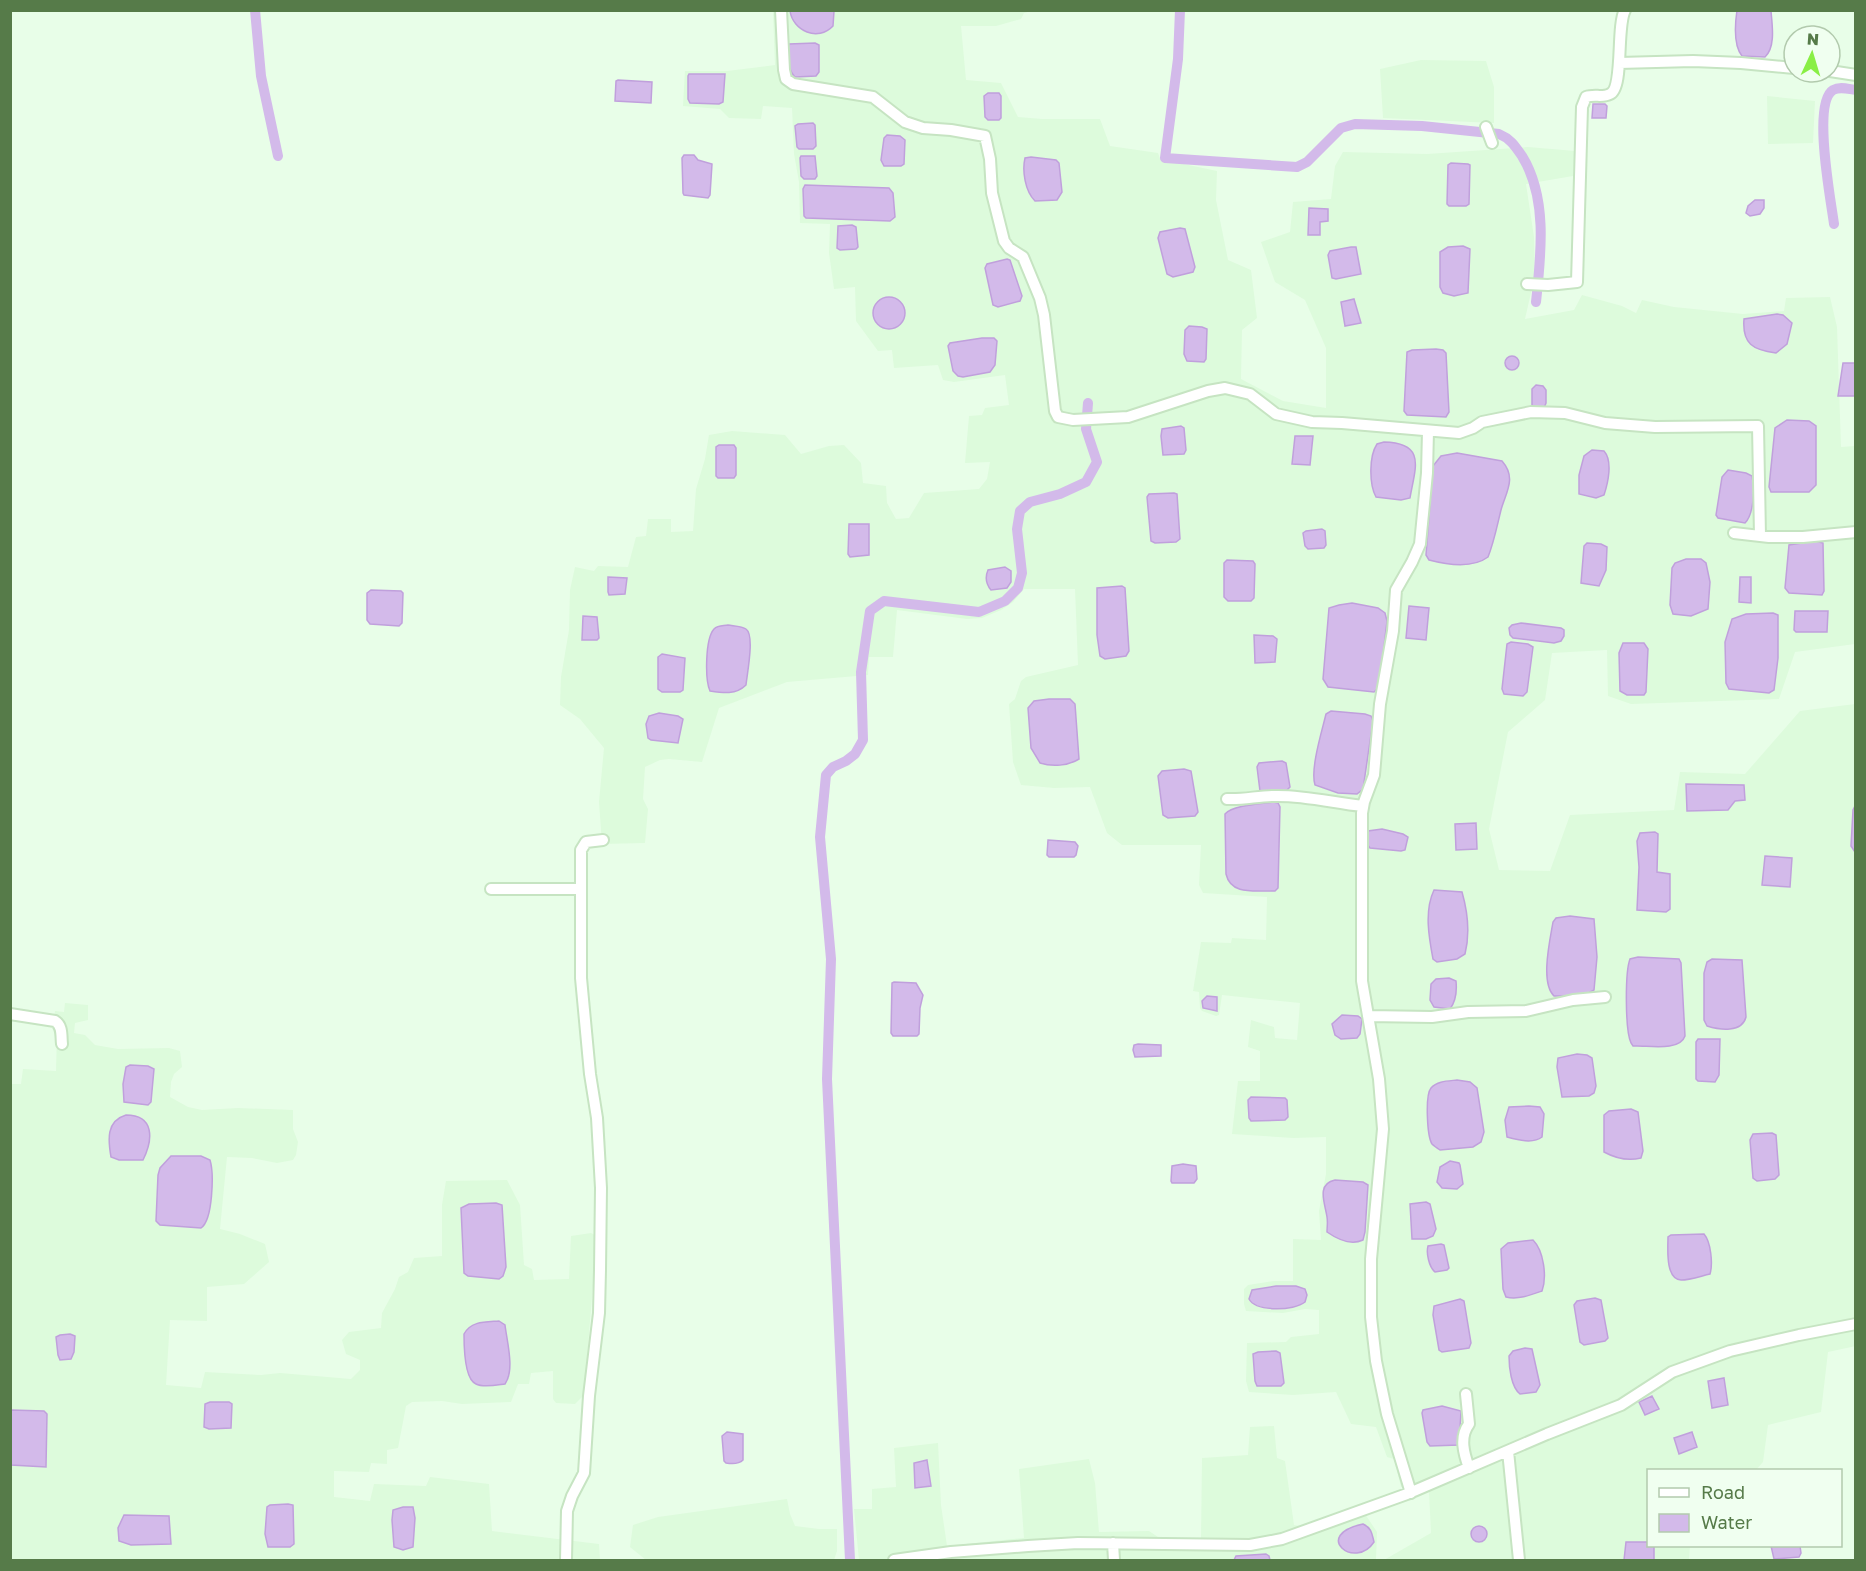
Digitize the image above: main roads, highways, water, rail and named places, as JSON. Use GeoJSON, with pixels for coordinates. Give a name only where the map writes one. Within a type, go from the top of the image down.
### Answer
{"type":"FeatureCollection","features":[{"type":"Feature","properties":{"kind":"water"},"geometry":{"type":"Polygon","coordinates":[[[1737,10],[1771,11],[1772,41],[1765,57],[1742,56],[1739,51],[1735,34],[1737,10]]]}},
{"type":"Feature","properties":{"kind":"water"},"geometry":{"type":"Polygon","coordinates":[[[790,11],[834,11],[833,26],[820,33],[807,32],[796,24],[790,11]]]}},
{"type":"Feature","properties":{"kind":"water"},"geometry":{"type":"Polygon","coordinates":[[[815,43],[819,45],[819,72],[816,76],[795,77],[788,61],[789,44],[815,43]]]}},
{"type":"Feature","properties":{"kind":"water"},"geometry":{"type":"Polygon","coordinates":[[[689,74],[725,74],[723,102],[719,104],[690,103],[688,99],[689,74]]]}},
{"type":"Feature","properties":{"kind":"water"},"geometry":{"type":"Polygon","coordinates":[[[616,81],[652,82],[651,103],[615,101],[616,81]]]}},
{"type":"Feature","properties":{"kind":"water"},"geometry":{"type":"Polygon","coordinates":[[[988,93],[999,93],[1001,96],[1001,118],[999,120],[988,120],[985,117],[984,96],[988,93]]]}},
{"type":"Feature","properties":{"kind":"water"},"geometry":{"type":"Polygon","coordinates":[[[1593,104],[1607,106],[1606,118],[1592,118],[1593,104]]]}},
{"type":"Feature","properties":{"kind":"water"},"geometry":{"type":"Polygon","coordinates":[[[813,123],[816,146],[813,149],[799,149],[795,126],[813,123]]]}},
{"type":"Feature","properties":{"kind":"water"},"geometry":{"type":"Polygon","coordinates":[[[887,135],[900,136],[905,140],[904,164],[901,166],[884,166],[881,160],[884,138],[887,135]]]}},
{"type":"Feature","properties":{"kind":"water"},"geometry":{"type":"Polygon","coordinates":[[[684,155],[694,155],[698,160],[712,164],[708,198],[684,195],[682,158],[684,155]]]}},
{"type":"Feature","properties":{"kind":"water"},"geometry":{"type":"Polygon","coordinates":[[[801,156],[815,156],[817,176],[815,179],[804,179],[801,176],[801,156]]]}},
{"type":"Feature","properties":{"kind":"water"},"geometry":{"type":"Polygon","coordinates":[[[1025,158],[1056,160],[1059,163],[1062,192],[1057,200],[1035,201],[1032,197],[1025,181],[1024,169],[1025,158]]]}},
{"type":"Feature","properties":{"kind":"water"},"geometry":{"type":"Polygon","coordinates":[[[1451,163],[1470,165],[1469,204],[1466,206],[1447,204],[1448,165],[1451,163]]]}},
{"type":"Feature","properties":{"kind":"water"},"geometry":{"type":"Polygon","coordinates":[[[805,185],[889,188],[893,193],[895,217],[890,221],[806,218],[803,189],[805,185]]]}},
{"type":"Feature","properties":{"kind":"water"},"geometry":{"type":"Polygon","coordinates":[[[1755,200],[1764,200],[1764,208],[1760,214],[1750,216],[1746,213],[1748,206],[1755,200]]]}},
{"type":"Feature","properties":{"kind":"water"},"geometry":{"type":"Polygon","coordinates":[[[1309,208],[1328,209],[1328,221],[1320,222],[1320,235],[1308,235],[1309,208]]]}},
{"type":"Feature","properties":{"kind":"water"},"geometry":{"type":"Polygon","coordinates":[[[838,226],[856,227],[858,247],[840,250],[837,248],[838,226]]]}},
{"type":"Feature","properties":{"kind":"water"},"geometry":{"type":"Polygon","coordinates":[[[1185,229],[1195,267],[1193,272],[1173,277],[1167,274],[1158,238],[1160,232],[1185,229]]]}},
{"type":"Feature","properties":{"kind":"water"},"geometry":{"type":"Polygon","coordinates":[[[1463,246],[1470,249],[1468,293],[1454,296],[1443,293],[1440,287],[1440,252],[1448,247],[1463,246]]]}},
{"type":"Feature","properties":{"kind":"water"},"geometry":{"type":"Polygon","coordinates":[[[1356,247],[1361,274],[1332,278],[1328,255],[1330,251],[1356,247]]]}},
{"type":"Feature","properties":{"kind":"water"},"geometry":{"type":"Polygon","coordinates":[[[1010,260],[1022,296],[1020,301],[998,307],[993,305],[985,268],[987,264],[1010,260]]]}},
{"type":"Feature","properties":{"kind":"water"},"geometry":{"type":"Polygon","coordinates":[[[889,297],[900,302],[905,313],[900,324],[889,329],[878,324],[873,313],[878,302],[889,297]]]}},
{"type":"Feature","properties":{"kind":"water"},"geometry":{"type":"Polygon","coordinates":[[[1354,299],[1361,323],[1345,326],[1341,302],[1354,299]]]}},
{"type":"Feature","properties":{"kind":"water"},"geometry":{"type":"Polygon","coordinates":[[[1783,315],[1792,323],[1787,344],[1776,353],[1755,348],[1747,340],[1744,319],[1783,315]]]}},
{"type":"Feature","properties":{"kind":"water"},"geometry":{"type":"Polygon","coordinates":[[[1189,326],[1207,329],[1204,362],[1187,361],[1184,354],[1185,330],[1189,326]]]}},
{"type":"Feature","properties":{"kind":"water"},"geometry":{"type":"Polygon","coordinates":[[[994,338],[997,341],[995,365],[990,372],[958,376],[953,371],[948,346],[950,343],[994,338]]]}},
{"type":"Feature","properties":{"kind":"water"},"geometry":{"type":"Polygon","coordinates":[[[1436,349],[1446,353],[1449,412],[1446,417],[1407,415],[1404,411],[1407,352],[1436,349]]]}},
{"type":"Feature","properties":{"kind":"water"},"geometry":{"type":"Polygon","coordinates":[[[1509,356],[1515,356],[1519,363],[1515,370],[1509,370],[1505,366],[1505,360],[1509,356]]]}},
{"type":"Feature","properties":{"kind":"water"},"geometry":{"type":"Polygon","coordinates":[[[1843,363],[1855,363],[1855,396],[1838,396],[1843,363]]]}},
{"type":"Feature","properties":{"kind":"water"},"geometry":{"type":"Polygon","coordinates":[[[1536,385],[1543,386],[1546,390],[1544,408],[1535,408],[1532,405],[1532,389],[1536,385]]]}},
{"type":"Feature","properties":{"kind":"water"},"geometry":{"type":"Polygon","coordinates":[[[1787,420],[1809,421],[1816,426],[1816,485],[1809,492],[1771,492],[1769,487],[1775,428],[1787,420]]]}},
{"type":"Feature","properties":{"kind":"water"},"geometry":{"type":"Polygon","coordinates":[[[1181,426],[1184,428],[1186,450],[1184,454],[1163,455],[1162,429],[1181,426]]]}},
{"type":"Feature","properties":{"kind":"water"},"geometry":{"type":"Polygon","coordinates":[[[1295,436],[1313,436],[1310,465],[1292,464],[1295,436]]]}},
{"type":"Feature","properties":{"kind":"water"},"geometry":{"type":"Polygon","coordinates":[[[1398,443],[1412,452],[1415,467],[1410,498],[1401,500],[1376,497],[1372,485],[1371,463],[1377,444],[1398,443]]]}},
{"type":"Feature","properties":{"kind":"water"},"geometry":{"type":"Polygon","coordinates":[[[734,445],[736,448],[734,478],[716,476],[716,447],[734,445]]]}},
{"type":"Feature","properties":{"kind":"water"},"geometry":{"type":"Polygon","coordinates":[[[1592,450],[1604,451],[1609,466],[1604,495],[1596,498],[1579,494],[1579,475],[1584,456],[1592,450]]]}},
{"type":"Feature","properties":{"kind":"water"},"geometry":{"type":"Polygon","coordinates":[[[1457,453],[1502,461],[1510,479],[1488,557],[1467,565],[1436,562],[1429,560],[1426,555],[1433,466],[1441,456],[1457,453]]]}},
{"type":"Feature","properties":{"kind":"water"},"geometry":{"type":"Polygon","coordinates":[[[1728,470],[1752,476],[1753,501],[1745,523],[1718,518],[1716,515],[1722,477],[1728,470]]]}},
{"type":"Feature","properties":{"kind":"water"},"geometry":{"type":"Polygon","coordinates":[[[1149,494],[1177,494],[1180,539],[1176,542],[1155,543],[1151,541],[1147,497],[1149,494]]]}},
{"type":"Feature","properties":{"kind":"water"},"geometry":{"type":"Polygon","coordinates":[[[849,524],[869,524],[869,555],[850,557],[848,554],[849,524]]]}},
{"type":"Feature","properties":{"kind":"water"},"geometry":{"type":"Polygon","coordinates":[[[1322,529],[1325,531],[1326,545],[1324,548],[1308,549],[1305,546],[1303,533],[1322,529]]]}},
{"type":"Feature","properties":{"kind":"water"},"geometry":{"type":"Polygon","coordinates":[[[1815,541],[1823,543],[1824,591],[1822,595],[1789,593],[1785,588],[1789,545],[1815,541]]]}},
{"type":"Feature","properties":{"kind":"water"},"geometry":{"type":"Polygon","coordinates":[[[1587,543],[1607,547],[1606,570],[1599,586],[1581,583],[1584,546],[1587,543]]]}},
{"type":"Feature","properties":{"kind":"water"},"geometry":{"type":"Polygon","coordinates":[[[1686,559],[1701,559],[1706,563],[1710,582],[1708,609],[1691,616],[1673,614],[1670,605],[1672,568],[1675,563],[1686,559]]]}},
{"type":"Feature","properties":{"kind":"water"},"geometry":{"type":"Polygon","coordinates":[[[1227,560],[1253,561],[1255,564],[1254,598],[1251,601],[1228,601],[1224,597],[1224,563],[1227,560]]]}},
{"type":"Feature","properties":{"kind":"water"},"geometry":{"type":"Polygon","coordinates":[[[1005,567],[1011,571],[1011,582],[1007,588],[991,590],[986,580],[988,570],[1005,567]]]}},
{"type":"Feature","properties":{"kind":"water"},"geometry":{"type":"Polygon","coordinates":[[[608,577],[627,578],[625,594],[609,595],[608,577]]]}},
{"type":"Feature","properties":{"kind":"water"},"geometry":{"type":"Polygon","coordinates":[[[1740,577],[1751,577],[1751,603],[1739,602],[1740,577]]]}},
{"type":"Feature","properties":{"kind":"water"},"geometry":{"type":"Polygon","coordinates":[[[1122,586],[1125,588],[1129,651],[1126,656],[1105,659],[1100,656],[1097,635],[1097,588],[1122,586]]]}},
{"type":"Feature","properties":{"kind":"water"},"geometry":{"type":"Polygon","coordinates":[[[371,590],[401,591],[403,593],[402,623],[399,626],[370,624],[367,620],[367,593],[371,590]]]}},
{"type":"Feature","properties":{"kind":"water"},"geometry":{"type":"Polygon","coordinates":[[[1352,603],[1378,608],[1385,613],[1387,621],[1379,687],[1374,692],[1328,687],[1323,679],[1329,608],[1352,603]]]}},
{"type":"Feature","properties":{"kind":"water"},"geometry":{"type":"Polygon","coordinates":[[[1409,606],[1429,608],[1426,640],[1406,638],[1409,606]]]}},
{"type":"Feature","properties":{"kind":"water"},"geometry":{"type":"Polygon","coordinates":[[[1795,611],[1828,611],[1827,632],[1796,632],[1794,630],[1795,611]]]}},
{"type":"Feature","properties":{"kind":"water"},"geometry":{"type":"Polygon","coordinates":[[[1773,613],[1778,615],[1778,658],[1774,690],[1769,693],[1729,689],[1726,683],[1725,642],[1732,619],[1746,614],[1773,613]]]}},
{"type":"Feature","properties":{"kind":"water"},"geometry":{"type":"Polygon","coordinates":[[[583,616],[597,617],[599,638],[597,640],[582,640],[583,616]]]}},
{"type":"Feature","properties":{"kind":"water"},"geometry":{"type":"Polygon","coordinates":[[[1521,623],[1561,628],[1564,630],[1564,636],[1561,641],[1554,643],[1513,638],[1509,628],[1521,623]]]}},
{"type":"Feature","properties":{"kind":"water"},"geometry":{"type":"Polygon","coordinates":[[[728,625],[742,627],[749,633],[746,685],[734,692],[710,691],[707,669],[709,641],[714,629],[728,625]]]}},
{"type":"Feature","properties":{"kind":"water"},"geometry":{"type":"Polygon","coordinates":[[[1254,635],[1273,636],[1277,639],[1275,662],[1255,663],[1254,635]]]}},
{"type":"Feature","properties":{"kind":"water"},"geometry":{"type":"Polygon","coordinates":[[[1511,642],[1528,644],[1533,647],[1527,692],[1523,696],[1504,694],[1502,689],[1507,644],[1511,642]]]}},
{"type":"Feature","properties":{"kind":"water"},"geometry":{"type":"Polygon","coordinates":[[[1623,643],[1644,643],[1648,649],[1644,695],[1627,695],[1620,691],[1619,653],[1623,643]]]}},
{"type":"Feature","properties":{"kind":"water"},"geometry":{"type":"Polygon","coordinates":[[[662,654],[685,658],[683,690],[680,692],[662,692],[658,689],[658,657],[662,654]]]}},
{"type":"Feature","properties":{"kind":"water"},"geometry":{"type":"Polygon","coordinates":[[[1070,699],[1075,704],[1079,759],[1070,763],[1055,765],[1040,763],[1031,748],[1028,708],[1034,701],[1070,699]]]}},
{"type":"Feature","properties":{"kind":"water"},"geometry":{"type":"Polygon","coordinates":[[[1331,711],[1365,714],[1371,716],[1373,721],[1363,789],[1357,794],[1338,793],[1315,785],[1314,770],[1317,750],[1326,714],[1331,711]]]}},
{"type":"Feature","properties":{"kind":"water"},"geometry":{"type":"Polygon","coordinates":[[[659,713],[683,719],[678,743],[648,738],[646,724],[649,716],[659,713]]]}},
{"type":"Feature","properties":{"kind":"water"},"geometry":{"type":"Polygon","coordinates":[[[1282,761],[1286,763],[1290,787],[1286,791],[1263,793],[1260,791],[1257,767],[1259,763],[1282,761]]]}},
{"type":"Feature","properties":{"kind":"water"},"geometry":{"type":"Polygon","coordinates":[[[1184,769],[1191,771],[1198,812],[1195,816],[1168,818],[1163,815],[1158,776],[1162,771],[1184,769]]]}},
{"type":"Feature","properties":{"kind":"water"},"geometry":{"type":"Polygon","coordinates":[[[1686,784],[1744,785],[1745,800],[1735,801],[1728,810],[1687,811],[1686,784]]]}},
{"type":"Feature","properties":{"kind":"water"},"geometry":{"type":"Polygon","coordinates":[[[1278,803],[1280,807],[1278,888],[1275,891],[1239,889],[1233,886],[1226,874],[1225,814],[1241,807],[1278,803]]]}},
{"type":"Feature","properties":{"kind":"water"},"geometry":{"type":"Polygon","coordinates":[[[1856,806],[1855,852],[1851,846],[1856,806]]]}},
{"type":"Feature","properties":{"kind":"water"},"geometry":{"type":"Polygon","coordinates":[[[1476,823],[1477,849],[1456,850],[1455,824],[1476,823]]]}},
{"type":"Feature","properties":{"kind":"water"},"geometry":{"type":"Polygon","coordinates":[[[1382,829],[1408,837],[1405,850],[1370,848],[1367,844],[1368,831],[1382,829]]]}},
{"type":"Feature","properties":{"kind":"water"},"geometry":{"type":"Polygon","coordinates":[[[1655,832],[1658,834],[1657,872],[1670,874],[1670,909],[1666,912],[1637,910],[1639,867],[1637,841],[1640,833],[1655,832]]]}},
{"type":"Feature","properties":{"kind":"water"},"geometry":{"type":"Polygon","coordinates":[[[1048,840],[1075,842],[1078,846],[1076,855],[1074,857],[1049,857],[1047,855],[1048,840]]]}},
{"type":"Feature","properties":{"kind":"water"},"geometry":{"type":"Polygon","coordinates":[[[1765,856],[1792,858],[1790,887],[1762,885],[1765,856]]]}},
{"type":"Feature","properties":{"kind":"water"},"geometry":{"type":"Polygon","coordinates":[[[1434,890],[1462,892],[1468,931],[1465,954],[1457,959],[1437,962],[1433,959],[1428,916],[1434,890]]]}},
{"type":"Feature","properties":{"kind":"water"},"geometry":{"type":"Polygon","coordinates":[[[1570,916],[1594,919],[1597,957],[1594,990],[1583,996],[1554,996],[1550,990],[1547,972],[1553,922],[1556,918],[1570,916]]]}},
{"type":"Feature","properties":{"kind":"water"},"geometry":{"type":"Polygon","coordinates":[[[1638,957],[1679,959],[1681,963],[1685,1036],[1677,1044],[1657,1047],[1633,1046],[1631,1043],[1627,1014],[1627,976],[1630,959],[1638,957]]]}},
{"type":"Feature","properties":{"kind":"water"},"geometry":{"type":"Polygon","coordinates":[[[1712,959],[1742,960],[1746,1017],[1740,1026],[1735,1028],[1707,1026],[1704,1020],[1704,973],[1707,962],[1712,959]]]}},
{"type":"Feature","properties":{"kind":"water"},"geometry":{"type":"Polygon","coordinates":[[[1449,978],[1456,981],[1456,996],[1452,1006],[1450,1009],[1434,1007],[1430,1000],[1431,984],[1436,979],[1449,978]]]}},
{"type":"Feature","properties":{"kind":"water"},"geometry":{"type":"Polygon","coordinates":[[[892,983],[916,983],[923,995],[917,1036],[893,1036],[891,1033],[892,983]]]}},
{"type":"Feature","properties":{"kind":"water"},"geometry":{"type":"Polygon","coordinates":[[[1207,996],[1217,997],[1217,1011],[1203,1008],[1202,1001],[1207,996]]]}},
{"type":"Feature","properties":{"kind":"water"},"geometry":{"type":"Polygon","coordinates":[[[1342,1015],[1358,1016],[1362,1019],[1360,1034],[1357,1038],[1341,1039],[1335,1035],[1332,1024],[1342,1015]]]}},
{"type":"Feature","properties":{"kind":"water"},"geometry":{"type":"Polygon","coordinates":[[[1698,1039],[1720,1039],[1719,1075],[1715,1082],[1696,1079],[1696,1042],[1698,1039]]]}},
{"type":"Feature","properties":{"kind":"water"},"geometry":{"type":"Polygon","coordinates":[[[1134,1045],[1161,1045],[1161,1056],[1135,1057],[1134,1045]]]}},
{"type":"Feature","properties":{"kind":"water"},"geometry":{"type":"Polygon","coordinates":[[[1577,1054],[1592,1058],[1596,1086],[1594,1093],[1589,1096],[1562,1097],[1557,1067],[1558,1058],[1577,1054]]]}},
{"type":"Feature","properties":{"kind":"water"},"geometry":{"type":"Polygon","coordinates":[[[130,1065],[148,1066],[154,1069],[151,1102],[148,1105],[124,1102],[123,1084],[126,1067],[130,1065]]]}},
{"type":"Feature","properties":{"kind":"water"},"geometry":{"type":"Polygon","coordinates":[[[1457,1080],[1470,1082],[1477,1088],[1484,1132],[1481,1142],[1473,1147],[1440,1150],[1430,1140],[1427,1116],[1429,1092],[1436,1084],[1457,1080]]]}},
{"type":"Feature","properties":{"kind":"water"},"geometry":{"type":"Polygon","coordinates":[[[1251,1097],[1285,1098],[1288,1117],[1285,1120],[1251,1121],[1248,1100],[1251,1097]]]}},
{"type":"Feature","properties":{"kind":"water"},"geometry":{"type":"Polygon","coordinates":[[[1509,1107],[1540,1107],[1544,1114],[1542,1137],[1530,1141],[1507,1137],[1505,1120],[1509,1107]]]}},
{"type":"Feature","properties":{"kind":"water"},"geometry":{"type":"Polygon","coordinates":[[[1631,1109],[1638,1112],[1643,1151],[1641,1158],[1622,1158],[1604,1152],[1604,1115],[1609,1111],[1631,1109]]]}},
{"type":"Feature","properties":{"kind":"water"},"geometry":{"type":"Polygon","coordinates":[[[126,1115],[142,1119],[147,1124],[150,1137],[143,1160],[119,1160],[111,1157],[109,1138],[112,1126],[119,1118],[126,1115]]]}},
{"type":"Feature","properties":{"kind":"water"},"geometry":{"type":"Polygon","coordinates":[[[1772,1133],[1776,1135],[1779,1175],[1775,1179],[1757,1181],[1753,1178],[1750,1140],[1753,1134],[1772,1133]]]}},
{"type":"Feature","properties":{"kind":"water"},"geometry":{"type":"Polygon","coordinates":[[[171,1156],[201,1156],[210,1160],[212,1185],[210,1206],[208,1216],[201,1228],[160,1225],[156,1221],[158,1175],[160,1168],[171,1156]]]}},
{"type":"Feature","properties":{"kind":"water"},"geometry":{"type":"Polygon","coordinates":[[[1450,1161],[1460,1165],[1463,1184],[1457,1189],[1442,1188],[1437,1182],[1440,1167],[1450,1161]]]}},
{"type":"Feature","properties":{"kind":"water"},"geometry":{"type":"Polygon","coordinates":[[[1183,1164],[1196,1166],[1197,1179],[1194,1183],[1172,1183],[1172,1166],[1183,1164]]]}},
{"type":"Feature","properties":{"kind":"water"},"geometry":{"type":"Polygon","coordinates":[[[1335,1180],[1363,1182],[1368,1185],[1363,1240],[1349,1242],[1327,1232],[1323,1195],[1325,1186],[1335,1180]]]}},
{"type":"Feature","properties":{"kind":"water"},"geometry":{"type":"Polygon","coordinates":[[[1426,1202],[1430,1204],[1436,1229],[1433,1236],[1426,1239],[1412,1239],[1410,1204],[1426,1202]]]}},
{"type":"Feature","properties":{"kind":"water"},"geometry":{"type":"Polygon","coordinates":[[[496,1203],[502,1205],[506,1267],[503,1276],[499,1279],[468,1276],[464,1273],[461,1208],[469,1204],[496,1203]]]}},
{"type":"Feature","properties":{"kind":"water"},"geometry":{"type":"Polygon","coordinates":[[[1704,1234],[1711,1253],[1710,1274],[1684,1280],[1676,1278],[1670,1269],[1668,1237],[1704,1234]]]}},
{"type":"Feature","properties":{"kind":"water"},"geometry":{"type":"Polygon","coordinates":[[[1533,1240],[1544,1264],[1542,1291],[1520,1297],[1506,1297],[1503,1289],[1501,1249],[1508,1243],[1533,1240]]]}},
{"type":"Feature","properties":{"kind":"water"},"geometry":{"type":"Polygon","coordinates":[[[1444,1245],[1449,1268],[1435,1272],[1428,1260],[1428,1246],[1444,1245]]]}},
{"type":"Feature","properties":{"kind":"water"},"geometry":{"type":"Polygon","coordinates":[[[1276,1286],[1296,1286],[1305,1289],[1307,1295],[1305,1302],[1293,1307],[1276,1309],[1259,1306],[1249,1299],[1252,1290],[1276,1286]]]}},
{"type":"Feature","properties":{"kind":"water"},"geometry":{"type":"Polygon","coordinates":[[[1595,1298],[1601,1300],[1608,1338],[1605,1341],[1584,1345],[1580,1342],[1574,1305],[1577,1301],[1595,1298]]]}},
{"type":"Feature","properties":{"kind":"water"},"geometry":{"type":"Polygon","coordinates":[[[1460,1299],[1464,1301],[1471,1343],[1469,1348],[1442,1352],[1439,1350],[1433,1315],[1434,1306],[1460,1299]]]}},
{"type":"Feature","properties":{"kind":"water"},"geometry":{"type":"Polygon","coordinates":[[[499,1321],[505,1325],[510,1356],[508,1378],[505,1384],[490,1386],[476,1384],[469,1376],[467,1369],[464,1334],[474,1324],[499,1321]]]}},
{"type":"Feature","properties":{"kind":"water"},"geometry":{"type":"Polygon","coordinates":[[[70,1334],[75,1336],[74,1352],[71,1359],[60,1360],[56,1337],[70,1334]]]}},
{"type":"Feature","properties":{"kind":"water"},"geometry":{"type":"Polygon","coordinates":[[[1532,1349],[1540,1385],[1536,1392],[1520,1394],[1513,1382],[1509,1356],[1513,1351],[1532,1349]]]}},
{"type":"Feature","properties":{"kind":"water"},"geometry":{"type":"Polygon","coordinates":[[[1276,1351],[1280,1353],[1284,1383],[1281,1386],[1257,1386],[1253,1354],[1276,1351]]]}},
{"type":"Feature","properties":{"kind":"water"},"geometry":{"type":"Polygon","coordinates":[[[1724,1378],[1728,1405],[1712,1408],[1708,1381],[1724,1378]]]}},
{"type":"Feature","properties":{"kind":"water"},"geometry":{"type":"Polygon","coordinates":[[[1652,1396],[1659,1409],[1645,1415],[1639,1402],[1652,1396]]]}},
{"type":"Feature","properties":{"kind":"water"},"geometry":{"type":"Polygon","coordinates":[[[210,1402],[232,1404],[231,1428],[209,1429],[204,1427],[205,1404],[210,1402]]]}},
{"type":"Feature","properties":{"kind":"water"},"geometry":{"type":"Polygon","coordinates":[[[1442,1406],[1461,1411],[1459,1445],[1430,1446],[1427,1442],[1423,1410],[1442,1406]]]}},
{"type":"Feature","properties":{"kind":"water"},"geometry":{"type":"Polygon","coordinates":[[[11,1410],[44,1411],[47,1414],[46,1467],[11,1465],[11,1410]]]}},
{"type":"Feature","properties":{"kind":"water"},"geometry":{"type":"Polygon","coordinates":[[[727,1432],[743,1434],[743,1460],[740,1462],[726,1463],[724,1461],[722,1436],[727,1432]]]}},
{"type":"Feature","properties":{"kind":"water"},"geometry":{"type":"Polygon","coordinates":[[[1692,1432],[1697,1447],[1679,1454],[1674,1438],[1692,1432]]]}},
{"type":"Feature","properties":{"kind":"water"},"geometry":{"type":"Polygon","coordinates":[[[927,1460],[931,1486],[915,1488],[914,1463],[927,1460]]]}},
{"type":"Feature","properties":{"kind":"water"},"geometry":{"type":"Polygon","coordinates":[[[293,1505],[294,1544],[290,1547],[268,1547],[265,1534],[267,1507],[293,1505]]]}},
{"type":"Feature","properties":{"kind":"water"},"geometry":{"type":"Polygon","coordinates":[[[413,1507],[415,1518],[413,1547],[403,1550],[394,1547],[392,1520],[393,1510],[413,1507]]]}},
{"type":"Feature","properties":{"kind":"water"},"geometry":{"type":"Polygon","coordinates":[[[124,1515],[169,1516],[171,1544],[131,1545],[119,1541],[118,1528],[124,1515]]]}},
{"type":"Feature","properties":{"kind":"water"},"geometry":{"type":"Polygon","coordinates":[[[1363,1524],[1370,1529],[1374,1542],[1366,1550],[1357,1553],[1348,1552],[1342,1548],[1339,1542],[1340,1536],[1348,1529],[1363,1524]]]}},
{"type":"Feature","properties":{"kind":"water"},"geometry":{"type":"Polygon","coordinates":[[[1479,1526],[1487,1534],[1479,1542],[1471,1534],[1479,1526]]]}},
{"type":"Feature","properties":{"kind":"water"},"geometry":{"type":"Polygon","coordinates":[[[1626,1542],[1647,1542],[1647,1547],[1654,1547],[1654,1560],[1624,1560],[1626,1542]]]}},
{"type":"Feature","properties":{"kind":"water"},"geometry":{"type":"Polygon","coordinates":[[[1771,1547],[1800,1547],[1799,1557],[1774,1559],[1771,1547]]]}},
{"type":"Feature","properties":{"kind":"water"},"geometry":{"type":"Polygon","coordinates":[[[1266,1554],[1270,1560],[1234,1560],[1236,1556],[1266,1554]]]}},
{"type":"Feature","properties":{"kind":"waterway"},"geometry":{"type":"LineString","coordinates":[[255,10],[261,76],[278,156]]}},
{"type":"Feature","properties":{"kind":"waterway"},"geometry":{"type":"LineString","coordinates":[[1180,10],[1178,59],[1165,158],[1297,167],[1307,162],[1341,128],[1355,124],[1422,126],[1499,134],[1510,141],[1522,156],[1536,190],[1541,227],[1536,302]]}},
{"type":"Feature","properties":{"kind":"waterway"},"geometry":{"type":"LineString","coordinates":[[1834,224],[1823,132],[1824,113],[1827,99],[1833,90],[1841,88],[1856,90]]}},
{"type":"Feature","properties":{"kind":"waterway"},"geometry":{"type":"LineString","coordinates":[[850,1560],[827,1079],[831,959],[820,837],[826,775],[833,767],[855,754],[863,740],[861,672],[870,611],[884,601],[979,612],[1005,601],[1018,588],[1022,573],[1017,529],[1020,511],[1030,502],[1060,494],[1086,482],[1097,462],[1086,429],[1088,403]]}}]}
